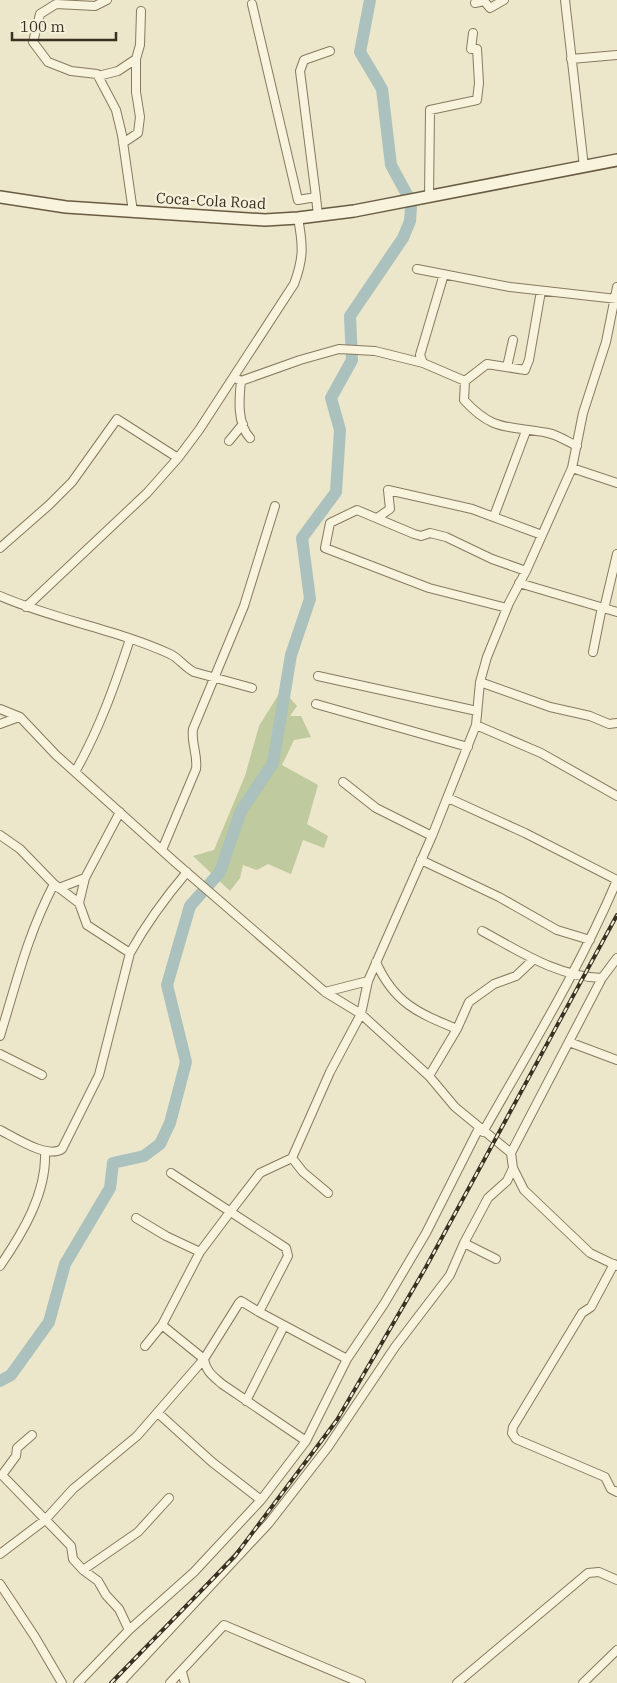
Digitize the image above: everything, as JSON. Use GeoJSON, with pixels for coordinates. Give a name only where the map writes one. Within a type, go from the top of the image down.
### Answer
{"type":"FeatureCollection","features":[{"type":"Feature","properties":{"kind":"street"},"geometry":{"type":"LineString","coordinates":[[107,0],[95,6],[56,4],[40,14],[34,42],[48,62],[71,71],[97,74],[116,110],[133,212]]}},
{"type":"Feature","properties":{"kind":"street"},"geometry":{"type":"LineString","coordinates":[[475,4],[484,1],[490,8],[504,0]]}},
{"type":"Feature","properties":{"kind":"street"},"geometry":{"type":"LineString","coordinates":[[565,0],[584,167]]}},
{"type":"Feature","properties":{"kind":"street"},"geometry":{"type":"LineString","coordinates":[[252,4],[298,200],[316,197]]}},
{"type":"Feature","properties":{"kind":"street"},"geometry":{"type":"LineString","coordinates":[[123,143],[138,133],[140,117],[136,92],[136,59],[140,45],[141,11]]}},
{"type":"Feature","properties":{"kind":"street"},"geometry":{"type":"LineString","coordinates":[[424,197],[430,110],[477,100],[479,83],[477,49],[471,49],[473,33]]}},
{"type":"Feature","properties":{"kind":"street"},"geometry":{"type":"LineString","coordinates":[[318,216],[300,71],[304,60],[330,51]]}},
{"type":"Feature","properties":{"kind":"street"},"geometry":{"type":"LineString","coordinates":[[571,59],[617,55]]}},
{"type":"Feature","properties":{"kind":"street"},"geometry":{"type":"LineString","coordinates":[[98,76],[118,71],[136,59]]}},
{"type":"Feature","properties":{"kind":"street","name":"Coca-Cola Road"},"geometry":{"type":"LineString","coordinates":[[0,197],[66,207],[265,220],[318,216],[617,160]]}},
{"type":"Feature","properties":{"kind":"street"},"geometry":{"type":"LineString","coordinates":[[26,607],[146,493],[178,458],[199,430],[294,284],[301,264],[303,249],[298,218]]}},
{"type":"Feature","properties":{"kind":"street"},"geometry":{"type":"LineString","coordinates":[[417,269],[541,291],[616,300]]}},
{"type":"Feature","properties":{"kind":"street"},"geometry":{"type":"LineString","coordinates":[[423,364],[420,356],[444,274]]}},
{"type":"Feature","properties":{"kind":"street"},"geometry":{"type":"LineString","coordinates":[[145,1346],[162,1325],[200,1252],[260,1173],[292,1158],[330,1072],[361,1014],[368,981],[432,836],[476,725],[480,682],[487,657],[507,608],[526,571],[572,468],[583,413],[606,342],[616,300],[617,287]]}},
{"type":"Feature","properties":{"kind":"street"},"geometry":{"type":"LineString","coordinates":[[541,291],[528,366],[522,371],[497,364],[482,366],[465,381],[464,400],[480,417],[491,423],[526,431],[549,433],[577,446]]}},
{"type":"Feature","properties":{"kind":"street"},"geometry":{"type":"LineString","coordinates":[[507,367],[512,340]]}},
{"type":"Feature","properties":{"kind":"street"},"geometry":{"type":"LineString","coordinates":[[232,378],[241,381],[300,360],[339,349],[375,352],[423,364],[465,381]]}},
{"type":"Feature","properties":{"kind":"street"},"geometry":{"type":"LineString","coordinates":[[241,381],[239,399],[243,424],[250,438]]}},
{"type":"Feature","properties":{"kind":"street"},"geometry":{"type":"LineString","coordinates":[[0,548],[72,482],[117,419],[178,458]]}},
{"type":"Feature","properties":{"kind":"street"},"geometry":{"type":"LineString","coordinates":[[229,441],[243,424]]}},
{"type":"Feature","properties":{"kind":"street"},"geometry":{"type":"LineString","coordinates":[[494,516],[526,431]]}},
{"type":"Feature","properties":{"kind":"street"},"geometry":{"type":"LineString","coordinates":[[572,468],[617,483]]}},
{"type":"Feature","properties":{"kind":"street"},"geometry":{"type":"LineString","coordinates":[[377,518],[390,509],[388,490],[437,500],[494,516],[542,535]]}},
{"type":"Feature","properties":{"kind":"street"},"geometry":{"type":"LineString","coordinates":[[162,850],[196,769],[196,755],[191,739],[193,729],[244,606],[275,506]]}},
{"type":"Feature","properties":{"kind":"street"},"geometry":{"type":"LineString","coordinates":[[507,608],[429,588],[325,548],[330,523],[345,517],[351,511],[357,510],[421,536],[430,533],[446,537],[526,571]]}},
{"type":"Feature","properties":{"kind":"street"},"geometry":{"type":"LineString","coordinates":[[593,652],[617,554]]}},
{"type":"Feature","properties":{"kind":"street"},"geometry":{"type":"LineString","coordinates":[[519,584],[617,612]]}},
{"type":"Feature","properties":{"kind":"street"},"geometry":{"type":"LineString","coordinates":[[0,596],[26,607],[171,654],[185,667],[194,672],[252,688]]}},
{"type":"Feature","properties":{"kind":"street"},"geometry":{"type":"LineString","coordinates":[[74,772],[89,747],[113,691],[130,640]]}},
{"type":"Feature","properties":{"kind":"street"},"geometry":{"type":"LineString","coordinates":[[318,676],[477,711]]}},
{"type":"Feature","properties":{"kind":"street"},"geometry":{"type":"LineString","coordinates":[[480,682],[550,707],[590,716],[609,724],[617,723]]}},
{"type":"Feature","properties":{"kind":"street"},"geometry":{"type":"LineString","coordinates":[[316,704],[468,747]]}},
{"type":"Feature","properties":{"kind":"street"},"geometry":{"type":"LineString","coordinates":[[0,709],[20,716],[74,772],[325,992],[361,1014],[429,1076],[455,1107],[481,1130],[511,1152]]}},
{"type":"Feature","properties":{"kind":"street"},"geometry":{"type":"LineString","coordinates":[[0,724],[20,716]]}},
{"type":"Feature","properties":{"kind":"street"},"geometry":{"type":"LineString","coordinates":[[476,725],[541,753],[617,796]]}},
{"type":"Feature","properties":{"kind":"street"},"geometry":{"type":"LineString","coordinates":[[343,782],[376,808],[432,836]]}},
{"type":"Feature","properties":{"kind":"street"},"geometry":{"type":"LineString","coordinates":[[78,1683],[129,1630],[194,1572],[261,1500],[306,1441],[346,1359],[384,1304],[426,1234],[481,1130],[572,975],[617,880],[526,833],[448,798]]}},
{"type":"Feature","properties":{"kind":"street"},"geometry":{"type":"LineString","coordinates":[[120,812],[84,878],[79,903],[87,925],[130,953]]}},
{"type":"Feature","properties":{"kind":"street"},"geometry":{"type":"LineString","coordinates":[[0,835],[20,849],[57,886],[79,903]]}},
{"type":"Feature","properties":{"kind":"street"},"geometry":{"type":"LineString","coordinates":[[421,860],[499,897],[557,930],[590,940]]}},
{"type":"Feature","properties":{"kind":"street"},"geometry":{"type":"LineString","coordinates":[[0,1130],[45,1152],[56,1153],[62,1149],[99,1075],[130,953],[151,916],[187,872]]}},
{"type":"Feature","properties":{"kind":"street"},"geometry":{"type":"LineString","coordinates":[[0,1036],[24,953],[39,913],[57,886],[84,878]]}},
{"type":"Feature","properties":{"kind":"street"},"geometry":{"type":"LineString","coordinates":[[482,931],[534,959],[572,975],[583,978],[602,978]]}},
{"type":"Feature","properties":{"kind":"street"},"geometry":{"type":"LineString","coordinates":[[617,958],[602,978],[511,1152],[513,1168],[524,1190],[590,1253],[616,1265],[591,1307],[582,1313],[525,1404],[513,1427],[512,1433],[516,1439],[605,1477],[611,1490],[617,1492]]}},
{"type":"Feature","properties":{"kind":"street"},"geometry":{"type":"LineString","coordinates":[[429,1076],[457,1029],[470,1002],[494,984],[516,976],[534,959]]}},
{"type":"Feature","properties":{"kind":"street"},"geometry":{"type":"LineString","coordinates":[[376,962],[384,980],[396,996],[423,1015],[457,1029]]}},
{"type":"Feature","properties":{"kind":"street"},"geometry":{"type":"LineString","coordinates":[[325,992],[368,981]]}},
{"type":"Feature","properties":{"kind":"street"},"geometry":{"type":"LineString","coordinates":[[568,1042],[617,1060]]}},
{"type":"Feature","properties":{"kind":"street"},"geometry":{"type":"LineString","coordinates":[[0,1054],[42,1075]]}},
{"type":"Feature","properties":{"kind":"street"},"geometry":{"type":"LineString","coordinates":[[0,1266],[17,1242],[40,1191],[45,1152]]}},
{"type":"Feature","properties":{"kind":"street"},"geometry":{"type":"LineString","coordinates":[[292,1158],[302,1172],[328,1194]]}},
{"type":"Feature","properties":{"kind":"street"},"geometry":{"type":"LineString","coordinates":[[120,1683],[269,1523],[328,1447],[395,1346],[450,1275],[464,1243],[488,1198],[507,1181],[513,1168]]}},
{"type":"Feature","properties":{"kind":"street"},"geometry":{"type":"LineString","coordinates":[[172,1173],[286,1248],[288,1256],[259,1312]]}},
{"type":"Feature","properties":{"kind":"street"},"geometry":{"type":"LineString","coordinates":[[136,1218],[166,1236],[200,1252]]}},
{"type":"Feature","properties":{"kind":"street"},"geometry":{"type":"LineString","coordinates":[[464,1243],[496,1259]]}},
{"type":"Feature","properties":{"kind":"street"},"geometry":{"type":"LineString","coordinates":[[0,1554],[45,1520],[73,1489],[137,1436],[204,1359],[239,1303],[241,1302],[346,1359]]}},
{"type":"Feature","properties":{"kind":"street"},"geometry":{"type":"LineString","coordinates":[[162,1325],[204,1359],[209,1374],[306,1441]]}},
{"type":"Feature","properties":{"kind":"street"},"geometry":{"type":"LineString","coordinates":[[246,1401],[284,1326]]}},
{"type":"Feature","properties":{"kind":"street"},"geometry":{"type":"LineString","coordinates":[[158,1412],[212,1462],[261,1500]]}},
{"type":"Feature","properties":{"kind":"street"},"geometry":{"type":"LineString","coordinates":[[32,1435],[18,1448],[16,1456],[4,1470],[2,1478],[36,1508],[45,1520],[71,1546],[73,1559],[83,1570],[98,1581],[106,1595],[119,1609],[129,1630]]}},
{"type":"Feature","properties":{"kind":"street"},"geometry":{"type":"LineString","coordinates":[[83,1570],[138,1532],[169,1498]]}},
{"type":"Feature","properties":{"kind":"street"},"geometry":{"type":"LineString","coordinates":[[457,1683],[499,1650],[588,1573],[599,1572],[617,1580]]}},
{"type":"Feature","properties":{"kind":"street"},"geometry":{"type":"LineString","coordinates":[[0,1584],[35,1637],[62,1683]]}},
{"type":"Feature","properties":{"kind":"street"},"geometry":{"type":"LineString","coordinates":[[170,1683],[224,1625],[351,1681],[361,1683]]}},
{"type":"Feature","properties":{"kind":"street"},"geometry":{"type":"LineString","coordinates":[[583,1683],[617,1650]]}},
{"type":"Feature","properties":{"kind":"street"},"geometry":{"type":"LineString","coordinates":[[182,1672],[185,1683]]}},
{"type":"Feature","properties":{"kind":"green space"},"geometry":{"type":"Polygon","coordinates":[[[282,689],[297,706],[290,716],[301,716],[311,737],[294,740],[282,765],[318,785],[307,824],[328,836],[324,848],[303,840],[291,874],[268,864],[257,870],[243,865],[240,878],[230,891],[193,856],[214,850],[245,776],[259,726],[282,689]]]}},
{"type":"Feature","properties":{"kind":"waterway"},"geometry":{"type":"LineString","coordinates":[[0,1381],[11,1375],[49,1322],[65,1264],[110,1188],[113,1163],[144,1156],[160,1144],[170,1123],[186,1062],[167,985],[190,906],[220,872],[241,811],[273,763],[291,655],[310,599],[302,538],[336,492],[340,430],[331,398],[352,360],[350,316],[403,238],[410,221],[411,202],[391,165],[382,89],[360,52],[370,0]]}},
{"type":"Feature","properties":{"kind":"railway"},"geometry":{"type":"LineString","coordinates":[[111,1683],[235,1556],[337,1420],[426,1267],[617,915]]}}]}
